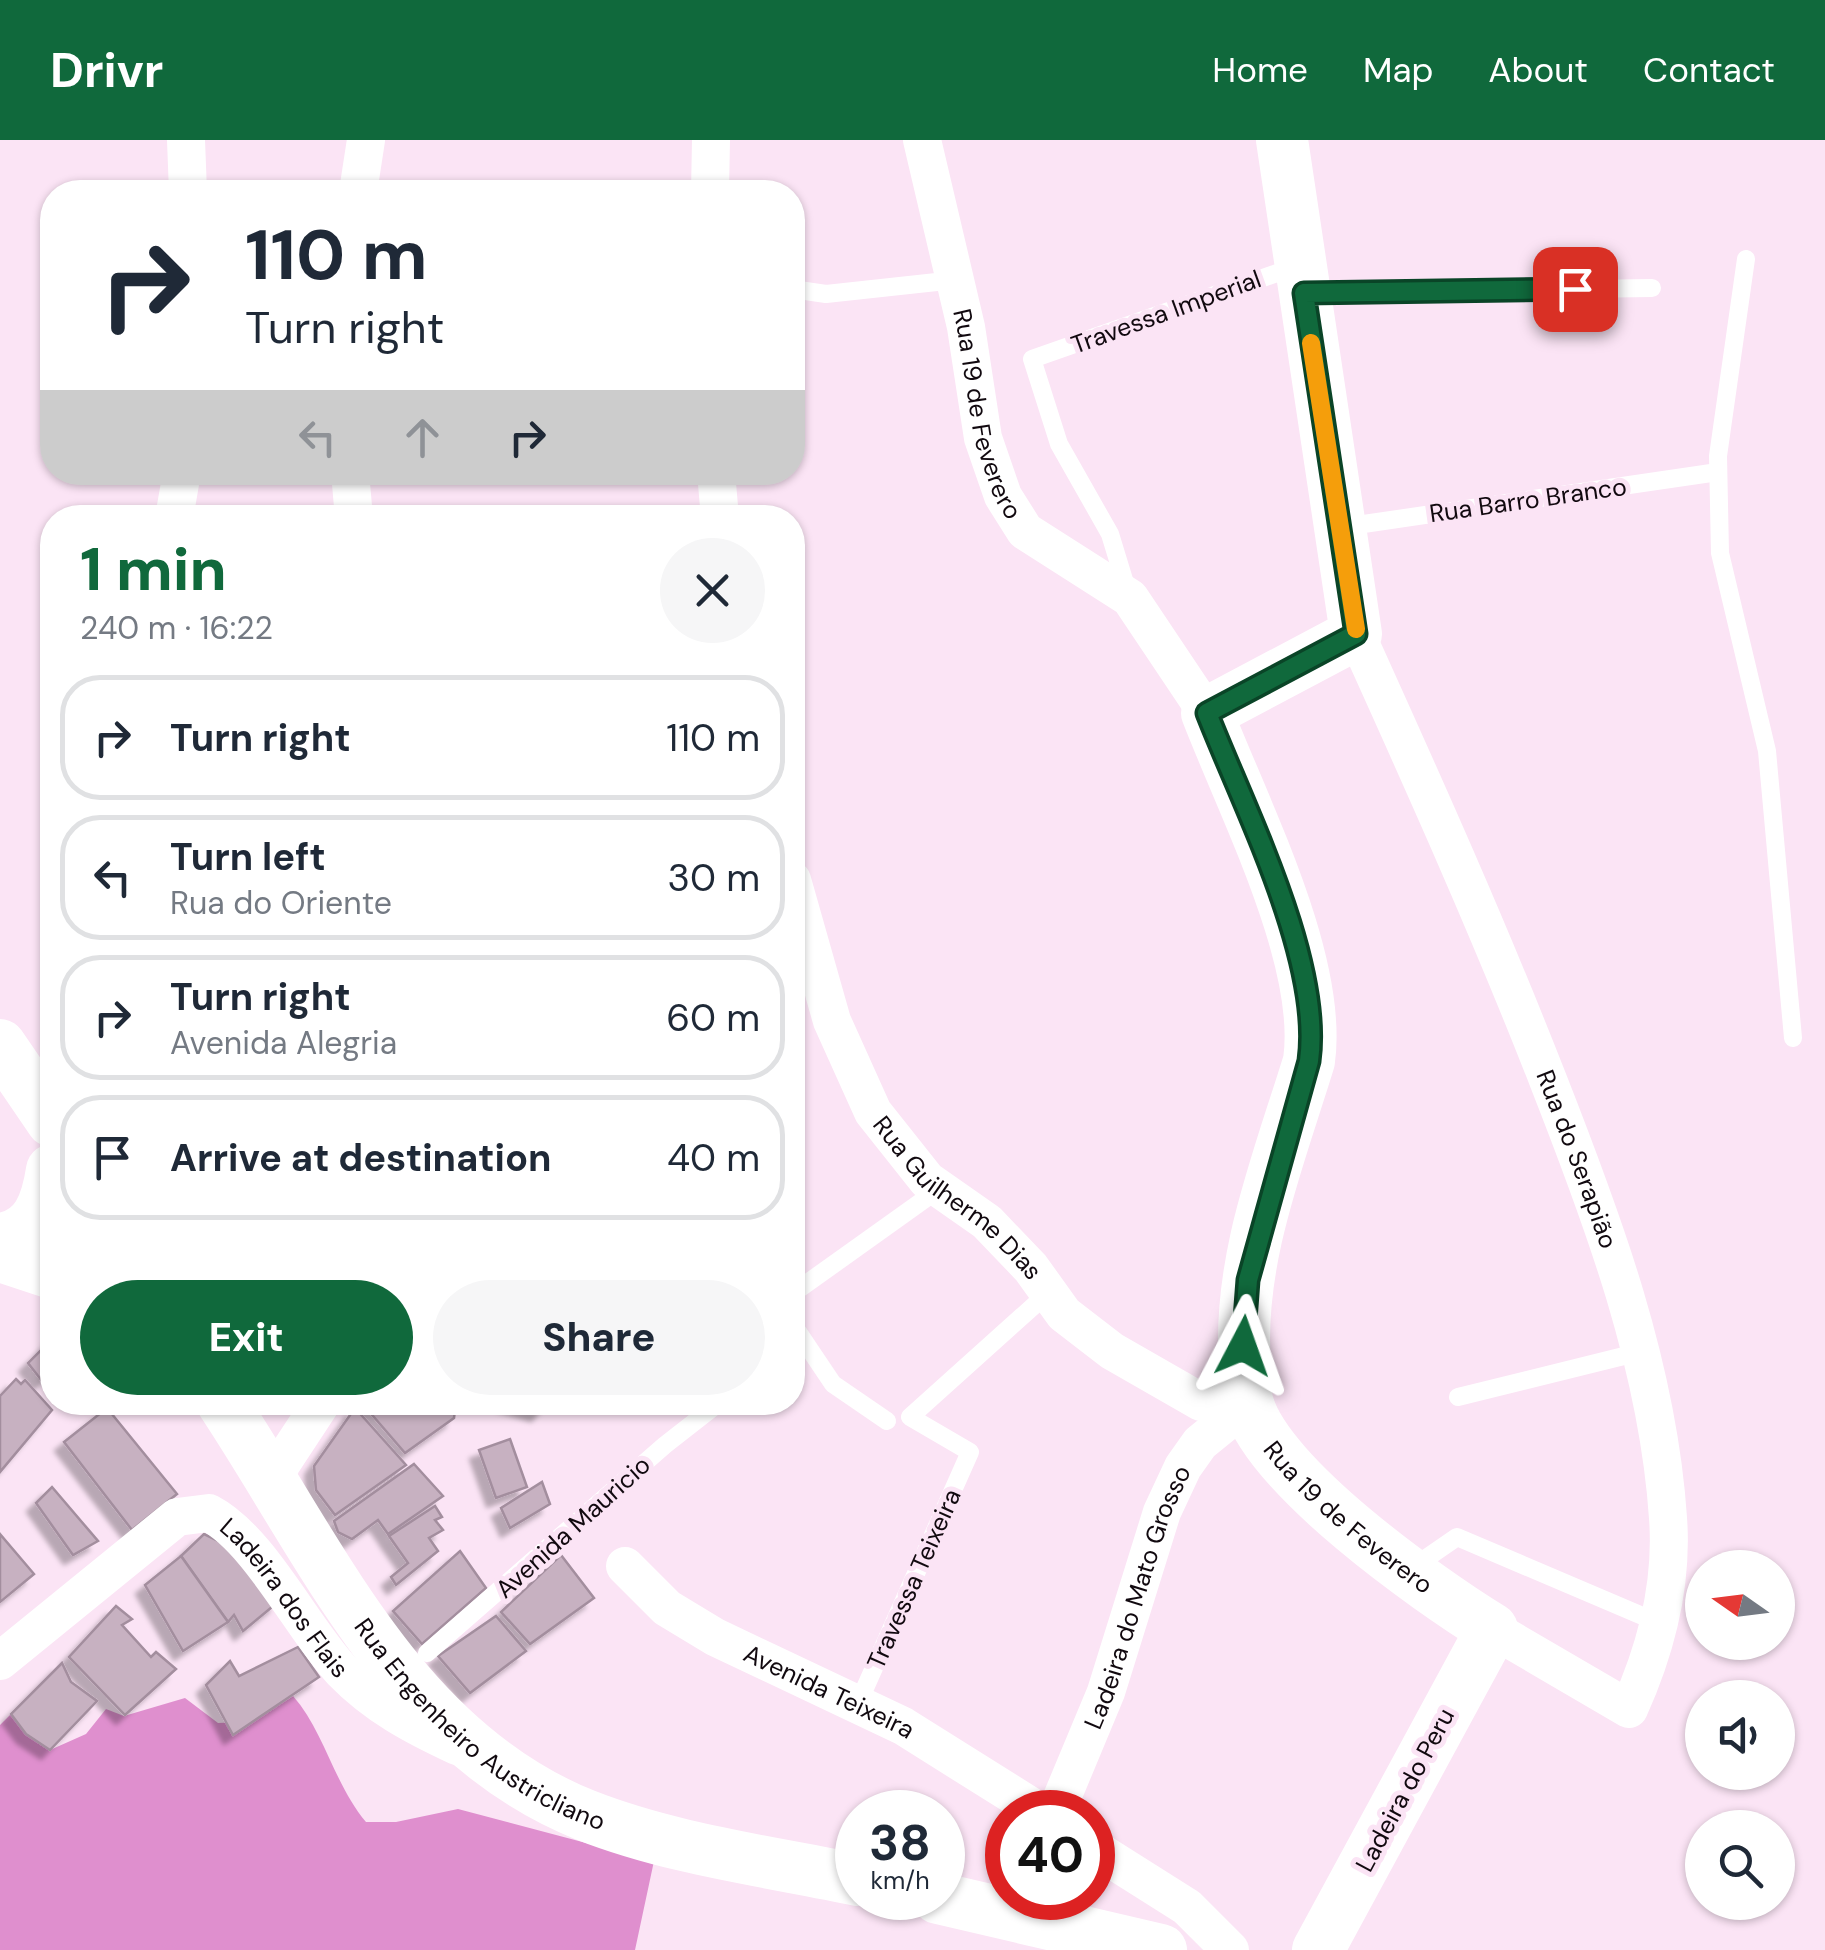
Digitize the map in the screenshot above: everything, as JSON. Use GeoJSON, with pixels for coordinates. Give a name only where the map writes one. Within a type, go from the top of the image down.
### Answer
{"type":"FeatureCollection","features":[{"type":"Feature","properties":{"kind":"street"},"geometry":{"type":"LineString","coordinates":[[186,140],[188,180]]}},
{"type":"Feature","properties":{"kind":"street"},"geometry":{"type":"LineString","coordinates":[[360,180],[366,140]]}},
{"type":"Feature","properties":{"kind":"street"},"geometry":{"type":"LineString","coordinates":[[710,180],[711,140]]}},
{"type":"Feature","properties":{"kind":"street","name":"Rua 19 de Feverero"},"geometry":{"type":"LineString","coordinates":[[922,140],[984,438],[1003,496],[1026,531],[1130,598],[1207,713],[1292,930],[1310,992],[1314,1030],[1309,1061],[1248,1280],[1243,1346],[1248,1404],[1278,1454],[1322,1500],[1409,1570],[1492,1629],[1629,1710]]}},
{"type":"Feature","properties":{"kind":"street"},"geometry":{"type":"LineString","coordinates":[[1207,713],[1356,634],[1282,140]]}},
{"type":"Feature","properties":{"kind":"street","name":"Rua do Serapião"},"geometry":{"type":"LineString","coordinates":[[1356,634],[1466,874],[1523,1016],[1586,1178],[1640,1352],[1668,1518],[1668,1575],[1660,1623],[1629,1710]]}},
{"type":"Feature","properties":{"kind":"street","name":"Rua Guilherme Dias"},"geometry":{"type":"LineString","coordinates":[[805,958],[873,1112],[927,1180],[986,1222],[1064,1314],[1153,1376],[1201,1402],[1248,1404]]}},
{"type":"Feature","properties":{"kind":"street"},"geometry":{"type":"LineString","coordinates":[[25,1083],[40,1131]]}},
{"type":"Feature","properties":{"kind":"street"},"geometry":{"type":"LineString","coordinates":[[0,1239],[16,1237],[35,1222],[40,1212]]}},
{"type":"Feature","properties":{"kind":"street"},"geometry":{"type":"LineString","coordinates":[[0,1256],[40,1269]]}},
{"type":"Feature","properties":{"kind":"street","name":"Ladeira do Mato Grosso"},"geometry":{"type":"LineString","coordinates":[[1065,1790],[1106,1692],[1162,1512],[1176,1482],[1200,1443],[1248,1404]]}},
{"type":"Feature","properties":{"kind":"street"},"geometry":{"type":"LineString","coordinates":[[272,1478],[314,1415]]}},
{"type":"Feature","properties":{"kind":"street","name":"Rua Engenheiro Austricliano"},"geometry":{"type":"LineString","coordinates":[[230,1416],[386,1661],[480,1757],[524,1786],[584,1814],[648,1836],[835,1875]]}},
{"type":"Feature","properties":{"kind":"street","name":"Ladeira dos Flais"},"geometry":{"type":"LineString","coordinates":[[0,1661],[177,1517],[210,1513],[235,1532],[340,1668],[370,1698],[403,1720],[480,1757]]}},
{"type":"Feature","properties":{"kind":"street","name":"Avenida Teixeira"},"geometry":{"type":"LineString","coordinates":[[625,1566],[667,1608],[699,1628],[903,1726],[1008,1790]]}},
{"type":"Feature","properties":{"kind":"street","name":"Ladeira do Peru"},"geometry":{"type":"LineString","coordinates":[[1318,1950],[1492,1629]]}},
{"type":"Feature","properties":{"kind":"street"},"geometry":{"type":"LineString","coordinates":[[1115,1861],[1188,1907],[1230,1950]]}},
{"type":"Feature","properties":{"kind":"street"},"geometry":{"type":"LineString","coordinates":[[965,1904],[1161,1950]]}},
{"type":"Feature","properties":{"kind":"lane"},"geometry":{"type":"LineString","coordinates":[[1746,259],[1718,472],[1720,552],[1767,751],[1793,1038]]}},
{"type":"Feature","properties":{"kind":"lane","name":"Travessa Imperial"},"geometry":{"type":"LineString","coordinates":[[1130,598],[1110,534],[1059,444],[1032,360],[1302,279],[1652,288]]}},
{"type":"Feature","properties":{"kind":"lane"},"geometry":{"type":"LineString","coordinates":[[805,291],[826,294],[954,280]]}},
{"type":"Feature","properties":{"kind":"lane","name":"Rua Barro Branco"},"geometry":{"type":"LineString","coordinates":[[1338,528],[1718,472]]}},
{"type":"Feature","properties":{"kind":"lane"},"geometry":{"type":"LineString","coordinates":[[805,1285],[939,1189]]}},
{"type":"Feature","properties":{"kind":"lane","name":"Travessa Teixeira"},"geometry":{"type":"LineString","coordinates":[[857,1706],[970,1452],[910,1418],[1048,1293]]}},
{"type":"Feature","properties":{"kind":"lane"},"geometry":{"type":"LineString","coordinates":[[805,1348],[832,1384],[886,1421]]}},
{"type":"Feature","properties":{"kind":"lane"},"geometry":{"type":"LineString","coordinates":[[1458,1397],[1640,1352]]}},
{"type":"Feature","properties":{"kind":"lane","name":"Avenida Mauricio"},"geometry":{"type":"LineString","coordinates":[[428,1653],[703,1415]]}},
{"type":"Feature","properties":{"kind":"lane"},"geometry":{"type":"LineString","coordinates":[[1409,1570],[1457,1537],[1660,1623]]}},
{"type":"Feature","properties":{"kind":"shaded area"},"geometry":{"type":"Polygon","coordinates":[[[293,1696],[366,1822],[396,1822],[458,1809],[654,1861],[635,1950],[0,1950],[0,1725],[11,1714],[50,1750],[86,1734],[106,1709],[124,1716],[185,1698],[218,1723],[258,1715],[293,1696]]]}},
{"type":"Feature","properties":{"kind":"building"},"geometry":{"type":"Polygon","coordinates":[[[40,1351],[40,1378],[28,1363],[40,1351]]]}},
{"type":"Feature","properties":{"kind":"building"},"geometry":{"type":"Polygon","coordinates":[[[16,1379],[21,1384],[25,1380],[40,1397],[40,1415],[48,1415],[0,1472],[0,1396],[16,1379]]]}},
{"type":"Feature","properties":{"kind":"building"},"geometry":{"type":"Polygon","coordinates":[[[98,1415],[113,1415],[177,1494],[132,1530],[64,1442],[98,1415]]]}},
{"type":"Feature","properties":{"kind":"building"},"geometry":{"type":"Polygon","coordinates":[[[350,1415],[361,1415],[406,1465],[335,1515],[316,1490],[314,1466],[350,1415]]]}},
{"type":"Feature","properties":{"kind":"building"},"geometry":{"type":"Polygon","coordinates":[[[372,1415],[454,1415],[454,1418],[405,1453],[372,1415]]]}},
{"type":"Feature","properties":{"kind":"building"},"geometry":{"type":"Polygon","coordinates":[[[510,1439],[527,1487],[496,1498],[479,1450],[510,1439]]]}},
{"type":"Feature","properties":{"kind":"building"},"geometry":{"type":"Polygon","coordinates":[[[414,1464],[443,1496],[388,1534],[378,1520],[352,1539],[338,1532],[334,1521],[414,1464]]]}},
{"type":"Feature","properties":{"kind":"building"},"geometry":{"type":"Polygon","coordinates":[[[542,1482],[550,1504],[510,1528],[501,1508],[542,1482]]]}},
{"type":"Feature","properties":{"kind":"building"},"geometry":{"type":"Polygon","coordinates":[[[52,1487],[98,1541],[73,1555],[36,1503],[52,1487]]]}},
{"type":"Feature","properties":{"kind":"building"},"geometry":{"type":"Polygon","coordinates":[[[435,1506],[442,1517],[435,1520],[443,1530],[429,1538],[438,1551],[396,1585],[391,1577],[408,1563],[389,1536],[435,1506]]]}},
{"type":"Feature","properties":{"kind":"building"},"geometry":{"type":"Polygon","coordinates":[[[0,1534],[34,1574],[0,1602],[0,1534]]]}},
{"type":"Feature","properties":{"kind":"building"},"geometry":{"type":"Polygon","coordinates":[[[204,1534],[231,1547],[278,1602],[243,1631],[234,1615],[228,1622],[181,1556],[204,1534]]]}},
{"type":"Feature","properties":{"kind":"building"},"geometry":{"type":"Polygon","coordinates":[[[460,1551],[486,1588],[422,1644],[393,1611],[460,1551]]]}},
{"type":"Feature","properties":{"kind":"building"},"geometry":{"type":"Polygon","coordinates":[[[561,1555],[594,1598],[530,1644],[501,1612],[561,1555]]]}},
{"type":"Feature","properties":{"kind":"building"},"geometry":{"type":"Polygon","coordinates":[[[181,1556],[228,1622],[183,1651],[145,1585],[181,1556]]]}},
{"type":"Feature","properties":{"kind":"building"},"geometry":{"type":"Polygon","coordinates":[[[116,1606],[132,1619],[122,1625],[151,1657],[156,1652],[176,1669],[125,1715],[69,1657],[116,1606]]]}},
{"type":"Feature","properties":{"kind":"building"},"geometry":{"type":"Polygon","coordinates":[[[496,1616],[526,1651],[470,1693],[438,1656],[496,1616]]]}},
{"type":"Feature","properties":{"kind":"building"},"geometry":{"type":"Polygon","coordinates":[[[298,1647],[319,1677],[233,1735],[206,1685],[230,1661],[239,1676],[298,1647]]]}},
{"type":"Feature","properties":{"kind":"building"},"geometry":{"type":"Polygon","coordinates":[[[62,1663],[71,1682],[97,1701],[50,1750],[26,1734],[11,1714],[62,1663]]]}},
{"type":"Feature","properties":{"kind":"slow traffic"},"geometry":{"type":"LineString","coordinates":[[1311,343],[1356,629]]}},
{"type":"Feature","properties":{"kind":"route"},"geometry":{"type":"LineString","coordinates":[[1243,1346],[1248,1280],[1264,1208],[1309,1061],[1314,1030],[1310,992],[1292,930],[1207,713],[1356,634],[1304,293],[1575,289]]}}]}
